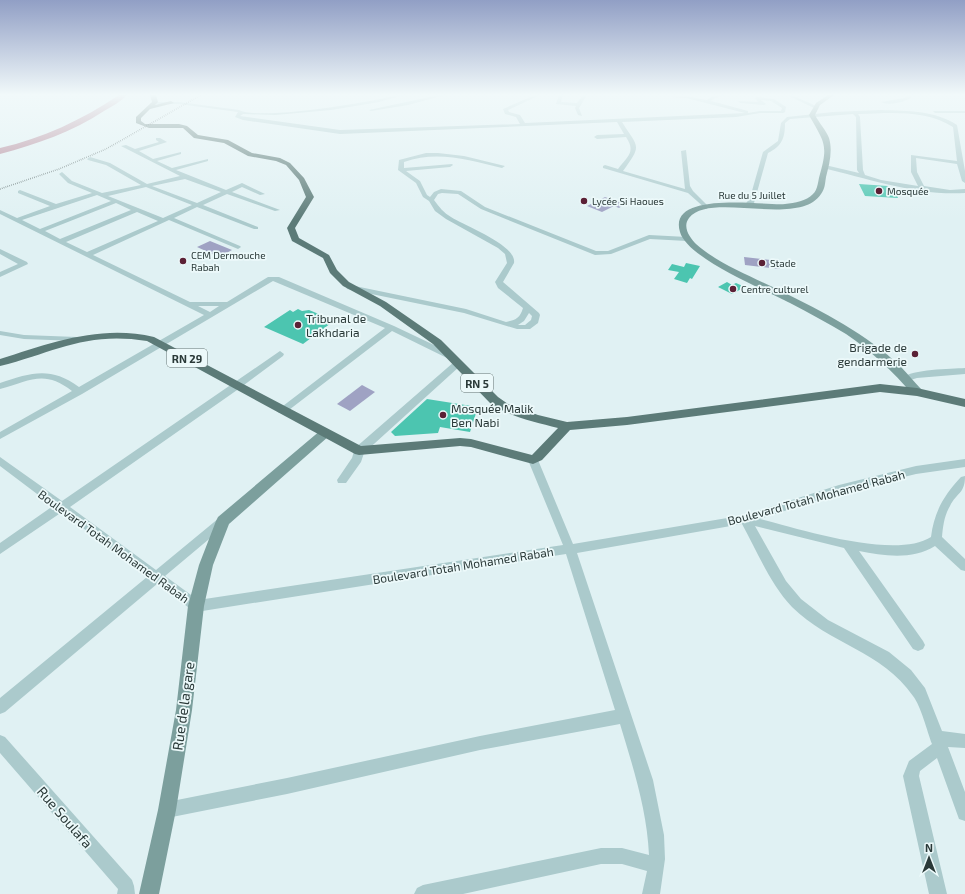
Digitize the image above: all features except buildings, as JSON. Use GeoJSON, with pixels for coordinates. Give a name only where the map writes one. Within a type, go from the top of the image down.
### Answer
{"type":"FeatureCollection","features":[{"type":"Feature","properties":{"kind":"main road","name":"RN 5"},"geometry":{"type":"LineString","coordinates":[[196,137],[226,141],[250,155],[278,158],[288,164],[302,179],[310,197],[291,228],[295,239],[326,257],[333,271],[350,287],[383,304],[408,320],[437,342],[494,400],[504,407],[534,418],[567,426],[620,422],[880,388],[917,392],[965,403]]}},
{"type":"Feature","properties":{"kind":"main road","name":"RN 29"},"geometry":{"type":"LineString","coordinates":[[0,363],[77,339],[102,335],[125,335],[150,339],[359,451]]}},
{"type":"Feature","properties":{"kind":"main road"},"geometry":{"type":"LineString","coordinates":[[359,451],[460,442],[471,443],[533,460],[538,457],[567,426]]}},
{"type":"Feature","properties":{"kind":"street"},"geometry":{"type":"LineString","coordinates":[[597,137],[601,137]]}},
{"type":"Feature","properties":{"kind":"street"},"geometry":{"type":"LineString","coordinates":[[620,171],[634,151],[634,145],[629,137]]}},
{"type":"Feature","properties":{"kind":"street"},"geometry":{"type":"LineString","coordinates":[[747,206],[751,203],[753,198],[766,152],[776,148],[782,142],[782,137]]}},
{"type":"Feature","properties":{"kind":"street","name":"Rue du 5 Juillet"},"geometry":{"type":"LineString","coordinates":[[687,239],[682,227],[683,219],[689,213],[706,206],[781,207],[808,201],[818,194],[826,167],[826,139],[825,137]]}},
{"type":"Feature","properties":{"kind":"street"},"geometry":{"type":"LineString","coordinates":[[859,137],[860,170],[863,176]]}},
{"type":"Feature","properties":{"kind":"street"},"geometry":{"type":"LineString","coordinates":[[956,137],[960,163],[965,181]]}},
{"type":"Feature","properties":{"kind":"street"},"geometry":{"type":"LineString","coordinates":[[135,151],[164,142],[158,139]]}},
{"type":"Feature","properties":{"kind":"street"},"geometry":{"type":"LineString","coordinates":[[124,146],[185,177],[277,210]]}},
{"type":"Feature","properties":{"kind":"street"},"geometry":{"type":"LineString","coordinates":[[684,151],[687,186],[690,192],[706,206]]}},
{"type":"Feature","properties":{"kind":"street"},"geometry":{"type":"LineString","coordinates":[[154,160],[179,153]]}},
{"type":"Feature","properties":{"kind":"street"},"geometry":{"type":"LineString","coordinates":[[350,287],[466,311],[504,324],[522,328],[527,327],[535,321],[536,315],[501,286],[499,282],[510,262],[510,254],[506,248],[460,226],[436,208],[431,200],[425,196],[418,182],[401,170],[400,161],[407,158],[439,154],[456,156],[502,166]]}},
{"type":"Feature","properties":{"kind":"street"},"geometry":{"type":"LineString","coordinates":[[921,186],[914,172],[913,156],[960,163]]}},
{"type":"Feature","properties":{"kind":"street"},"geometry":{"type":"LineString","coordinates":[[90,159],[108,164],[145,185],[256,228]]}},
{"type":"Feature","properties":{"kind":"street"},"geometry":{"type":"LineString","coordinates":[[172,170],[206,160]]}},
{"type":"Feature","properties":{"kind":"street"},"geometry":{"type":"LineString","coordinates":[[401,170],[450,165]]}},
{"type":"Feature","properties":{"kind":"street"},"geometry":{"type":"LineString","coordinates":[[605,167],[690,192]]}},
{"type":"Feature","properties":{"kind":"street"},"geometry":{"type":"LineString","coordinates":[[826,167],[863,176],[880,182],[921,186],[950,192],[965,191]]}},
{"type":"Feature","properties":{"kind":"street"},"geometry":{"type":"LineString","coordinates":[[62,174],[70,182],[136,210],[166,219],[238,247]]}},
{"type":"Feature","properties":{"kind":"street"},"geometry":{"type":"LineString","coordinates":[[17,220],[56,206],[100,194],[185,177]]}},
{"type":"Feature","properties":{"kind":"street"},"geometry":{"type":"LineString","coordinates":[[87,255],[242,185],[262,194]]}},
{"type":"Feature","properties":{"kind":"street"},"geometry":{"type":"LineString","coordinates":[[431,200],[436,193],[441,191],[459,192],[483,208],[601,254],[609,253],[649,237],[687,239],[711,259],[808,309],[873,347],[907,378],[917,392]]}},
{"type":"Feature","properties":{"kind":"street"},"geometry":{"type":"LineString","coordinates":[[20,192],[56,206]]}},
{"type":"Feature","properties":{"kind":"street"},"geometry":{"type":"LineString","coordinates":[[40,231],[116,201]]}},
{"type":"Feature","properties":{"kind":"street"},"geometry":{"type":"LineString","coordinates":[[62,241],[136,210]]}},
{"type":"Feature","properties":{"kind":"street"},"geometry":{"type":"LineString","coordinates":[[1,214],[62,241],[87,255],[210,315]]}},
{"type":"Feature","properties":{"kind":"street"},"geometry":{"type":"LineString","coordinates":[[0,252],[24,264],[0,274]]}},
{"type":"Feature","properties":{"kind":"street"},"geometry":{"type":"LineString","coordinates":[[0,436],[80,392],[268,280],[276,279],[391,328],[450,356]]}},
{"type":"Feature","properties":{"kind":"street"},"geometry":{"type":"LineString","coordinates":[[188,304],[229,304]]}},
{"type":"Feature","properties":{"kind":"street"},"geometry":{"type":"LineString","coordinates":[[504,324],[521,319],[527,306]]}},
{"type":"Feature","properties":{"kind":"street"},"geometry":{"type":"LineString","coordinates":[[282,411],[391,328]]}},
{"type":"Feature","properties":{"kind":"street"},"geometry":{"type":"LineString","coordinates":[[0,333],[24,337],[77,339]]}},
{"type":"Feature","properties":{"kind":"street"},"geometry":{"type":"LineString","coordinates":[[0,549],[237,386],[280,354]]}},
{"type":"Feature","properties":{"kind":"street"},"geometry":{"type":"LineString","coordinates":[[342,480],[358,457],[359,451],[457,364]]}},
{"type":"Feature","properties":{"kind":"street"},"geometry":{"type":"LineString","coordinates":[[907,378],[965,371]]}},
{"type":"Feature","properties":{"kind":"street"},"geometry":{"type":"LineString","coordinates":[[0,386],[29,376],[47,375],[58,378],[80,392]]}},
{"type":"Feature","properties":{"kind":"street"},"geometry":{"type":"LineString","coordinates":[[0,707],[223,521],[325,433]]}},
{"type":"Feature","properties":{"kind":"street"},"geometry":{"type":"LineString","coordinates":[[533,460],[570,549],[646,780],[656,834],[656,865],[651,894]]}},
{"type":"Feature","properties":{"kind":"street","name":"Boulevard Totah Mohamed Rabah"},"geometry":{"type":"LineString","coordinates":[[0,461],[154,577],[196,606],[570,549],[745,519],[839,489],[916,470],[965,463]]}},
{"type":"Feature","properties":{"kind":"street"},"geometry":{"type":"LineString","coordinates":[[936,539],[938,522],[943,506],[965,480]]}},
{"type":"Feature","properties":{"kind":"street"},"geometry":{"type":"LineString","coordinates":[[745,519],[847,544],[888,551],[923,547],[936,539]]}},
{"type":"Feature","properties":{"kind":"street"},"geometry":{"type":"LineString","coordinates":[[745,519],[782,585],[797,603],[823,624],[884,657],[906,675],[920,693],[939,742],[960,787],[965,813]]}},
{"type":"Feature","properties":{"kind":"street","name":"Rue de la gare"},"geometry":{"type":"LineString","coordinates":[[149,894],[167,810],[184,710],[196,606],[206,565],[223,521]]}},
{"type":"Feature","properties":{"kind":"street"},"geometry":{"type":"LineString","coordinates":[[936,539],[965,566]]}},
{"type":"Feature","properties":{"kind":"street"},"geometry":{"type":"LineString","coordinates":[[847,544],[918,645]]}},
{"type":"Feature","properties":{"kind":"street"},"geometry":{"type":"LineString","coordinates":[[167,810],[287,786],[480,743],[624,716]]}},
{"type":"Feature","properties":{"kind":"street"},"geometry":{"type":"LineString","coordinates":[[938,894],[911,776],[914,766],[939,742],[965,741]]}},
{"type":"Feature","properties":{"kind":"street","name":"Rue Soulafa"},"geometry":{"type":"LineString","coordinates":[[0,742],[126,886],[126,894]]}},
{"type":"Feature","properties":{"kind":"street"},"geometry":{"type":"LineString","coordinates":[[423,894],[601,856],[622,856],[656,865]]}},
{"type":"Feature","properties":{"kind":"shaded area"},"geometry":{"type":"Polygon","coordinates":[[[605,197],[625,204],[619,208],[614,206],[602,212],[587,206],[605,197]]]}},
{"type":"Feature","properties":{"kind":"shaded area"},"geometry":{"type":"Polygon","coordinates":[[[210,241],[232,250],[219,257],[197,247],[210,241]]]}},
{"type":"Feature","properties":{"kind":"shaded area","name":"Stade"},"geometry":{"type":"Polygon","coordinates":[[[744,257],[779,261],[780,269],[745,265],[744,257]]]}},
{"type":"Feature","properties":{"kind":"shaded area"},"geometry":{"type":"Polygon","coordinates":[[[362,385],[375,392],[350,411],[337,404],[362,385]]]}},
{"type":"Feature","properties":{"kind":"waterway"},"geometry":{"type":"LineString","coordinates":[[0,151],[47,137]]}},
{"type":"Feature","properties":{"kind":"railway"},"geometry":{"type":"LineString","coordinates":[[0,189],[59,169],[106,149],[128,137]]}},
{"type":"Feature","properties":{"kind":"place","name":"Mosquée"},"geometry":{"type":"Point","coordinates":[879,191]}},
{"type":"Feature","properties":{"kind":"place","name":"Lycée Si Haoues"},"geometry":{"type":"Point","coordinates":[584,201]}},
{"type":"Feature","properties":{"kind":"place","name":"CEM Dermouche Rabah"},"geometry":{"type":"Point","coordinates":[183,261]}},
{"type":"Feature","properties":{"kind":"place","name":"Stade"},"geometry":{"type":"Point","coordinates":[762,263]}},
{"type":"Feature","properties":{"kind":"place","name":"Centre culturel"},"geometry":{"type":"Point","coordinates":[733,289]}},
{"type":"Feature","properties":{"kind":"place","name":"Tribunal de Lakhdaria"},"geometry":{"type":"Point","coordinates":[298,325]}},
{"type":"Feature","properties":{"kind":"place","name":"Brigade de gendarmerie"},"geometry":{"type":"Point","coordinates":[915,354]}},
{"type":"Feature","properties":{"kind":"place","name":"Mosquée Malik Ben Nabi"},"geometry":{"type":"Point","coordinates":[443,415]}}]}
